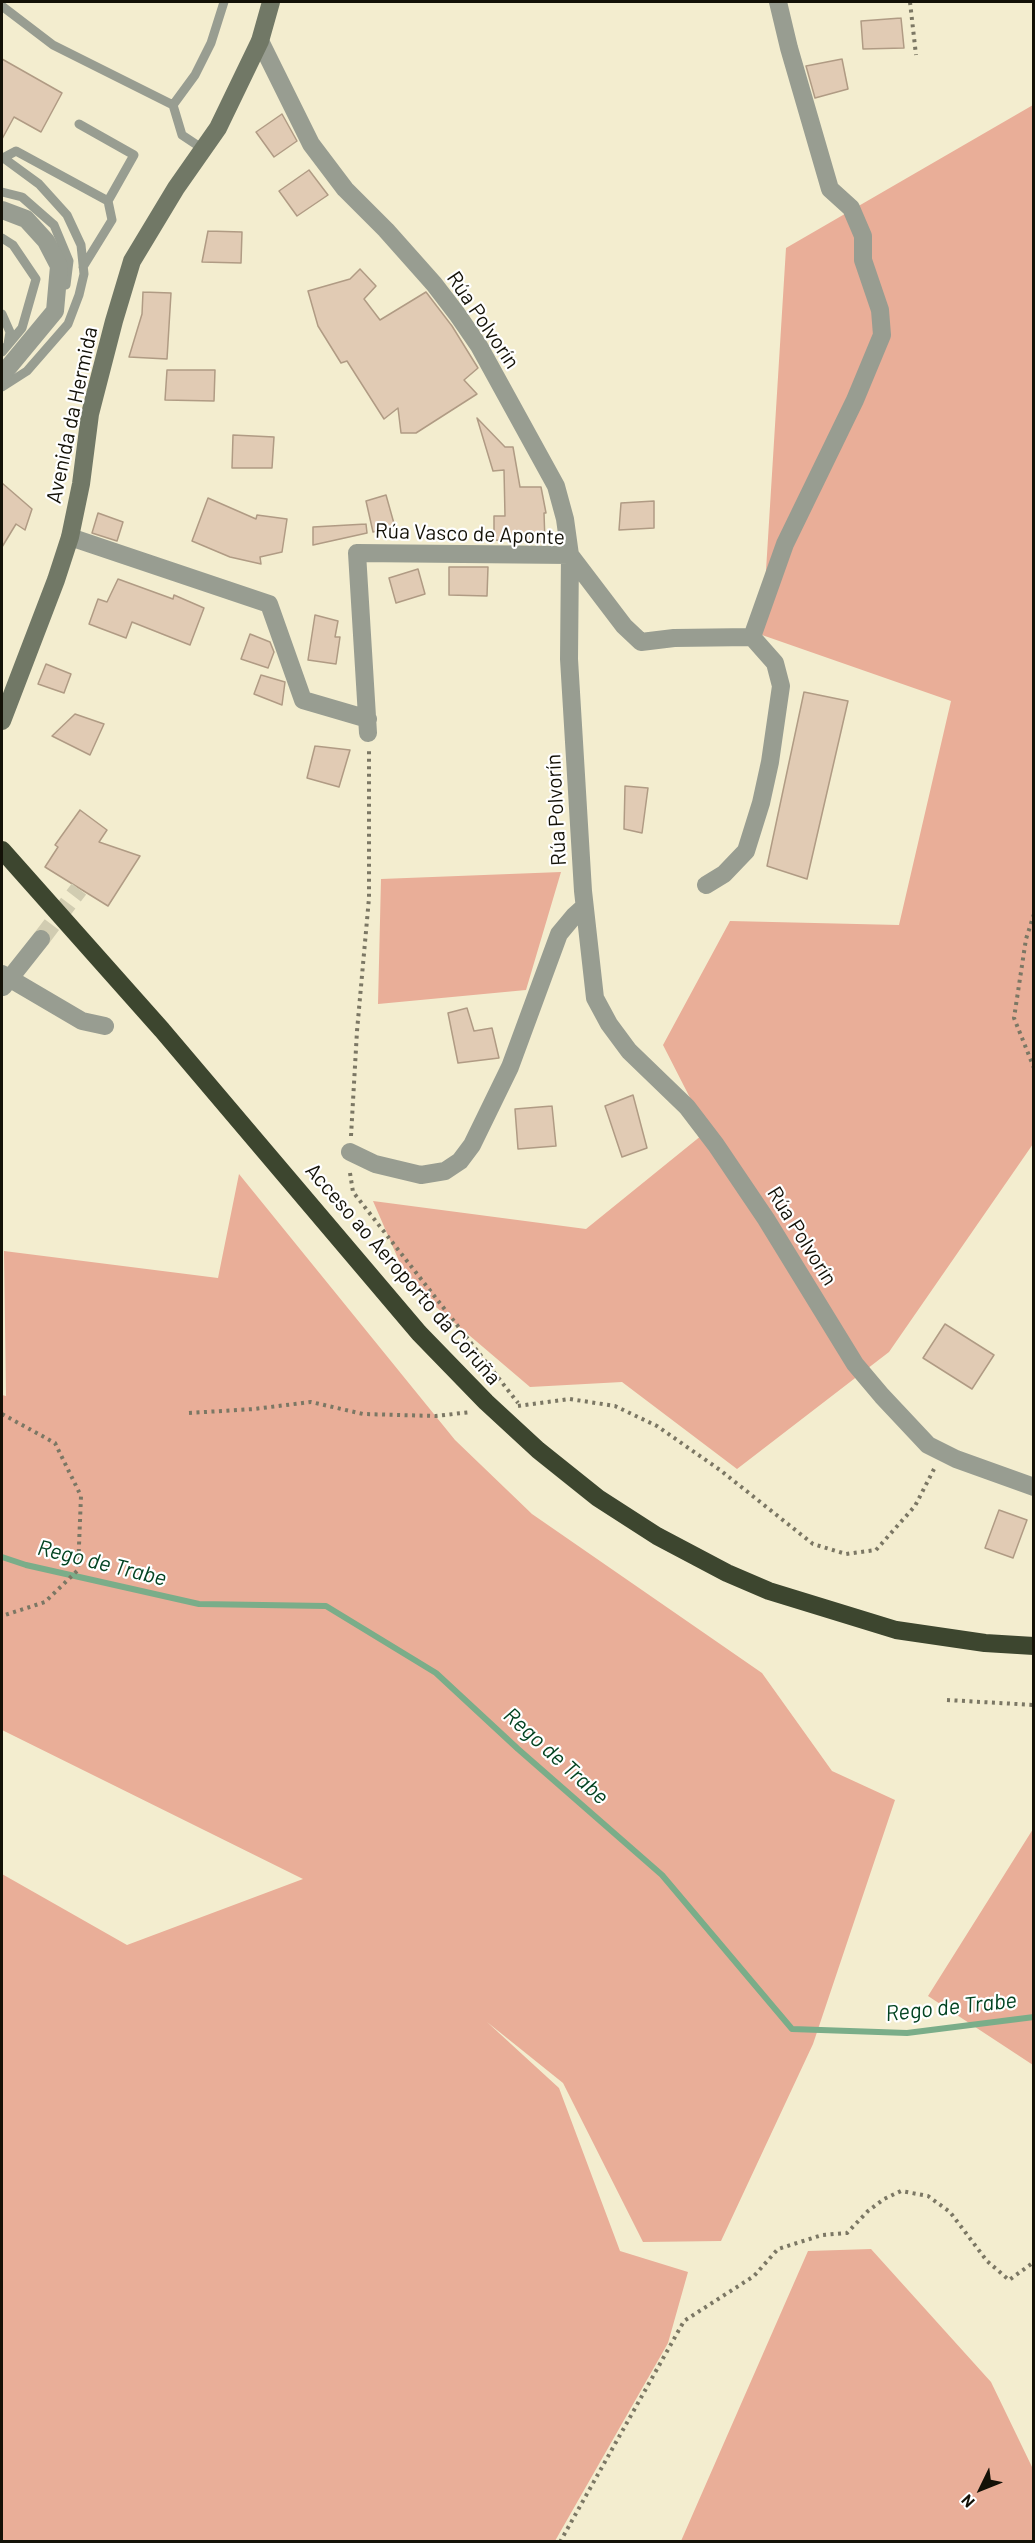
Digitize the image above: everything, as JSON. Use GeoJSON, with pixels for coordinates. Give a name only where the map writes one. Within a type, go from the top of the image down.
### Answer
{"type":"FeatureCollection","features":[{"type":"Feature","properties":{"kind":"highway","name":"Acceso ao Aeroporto da Coruña"},"geometry":{"type":"LineString","coordinates":[[2,849],[162,1030],[419,1333],[486,1402],[538,1450],[598,1498],[657,1536],[727,1573],[769,1591],[896,1630],[985,1643],[1034,1646]]}},
{"type":"Feature","properties":{"kind":"street","name":"Avenida da Hermida"},"geometry":{"type":"LineString","coordinates":[[2,721],[70,537],[90,414],[132,261],[176,188],[218,128],[260,41],[272,2]]}},
{"type":"Feature","properties":{"kind":"street"},"geometry":{"type":"LineString","coordinates":[[706,885],[724,874],[746,851],[770,762],[781,686],[776,663],[752,637],[785,544],[855,400],[882,335],[880,310],[863,260],[862,236],[851,208],[830,189],[778,2]]}},
{"type":"Feature","properties":{"kind":"street","name":"Rúa Polvorín"},"geometry":{"type":"LineString","coordinates":[[260,41],[311,144],[345,189],[434,284],[479,346],[556,486],[565,519],[570,555],[568,659],[585,907],[595,998],[609,1024],[629,1050],[687,1107],[716,1145],[766,1219],[855,1364],[928,1445],[943,1453],[1034,1487]]}},
{"type":"Feature","properties":{"kind":"street"},"geometry":{"type":"LineString","coordinates":[[2,210],[26,219],[46,241],[59,266],[55,311],[2,378]]}},
{"type":"Feature","properties":{"kind":"street"},"geometry":{"type":"LineString","coordinates":[[70,537],[269,604],[303,700],[368,726]]}},
{"type":"Feature","properties":{"kind":"street","name":"Rúa Vasco de Aponte"},"geometry":{"type":"LineString","coordinates":[[368,726],[357,553],[570,555],[624,626],[641,642],[674,638],[752,637]]}},
{"type":"Feature","properties":{"kind":"street"},"geometry":{"type":"LineString","coordinates":[[350,1152],[375,1164],[421,1175],[445,1171],[460,1161],[472,1145],[510,1067],[559,934],[585,907]]}},
{"type":"Feature","properties":{"kind":"street"},"geometry":{"type":"LineString","coordinates":[[42,939],[5,981],[82,1021],[105,1026]]}},
{"type":"Feature","properties":{"kind":"lane"},"geometry":{"type":"LineString","coordinates":[[173,105],[195,75],[211,43],[224,2]]}},
{"type":"Feature","properties":{"kind":"lane"},"geometry":{"type":"LineString","coordinates":[[2,6],[53,45],[173,105],[182,135],[203,149]]}},
{"type":"Feature","properties":{"kind":"lane"},"geometry":{"type":"LineString","coordinates":[[79,124],[134,155],[108,201],[112,220],[83,267]]}},
{"type":"Feature","properties":{"kind":"lane"},"geometry":{"type":"LineString","coordinates":[[2,157],[16,151],[108,201]]}},
{"type":"Feature","properties":{"kind":"lane"},"geometry":{"type":"LineString","coordinates":[[2,157],[39,184],[67,215],[81,245],[83,267],[79,295],[68,324],[27,371],[2,378],[5,349],[10,332],[2,314]]}},
{"type":"Feature","properties":{"kind":"lane"},"geometry":{"type":"LineString","coordinates":[[2,192],[22,197],[54,225],[69,261],[66,288],[55,311]]}},
{"type":"Feature","properties":{"kind":"lane"},"geometry":{"type":"LineString","coordinates":[[2,238],[13,245],[36,279],[22,328],[5,349]]}},
{"type":"Feature","properties":{"kind":"path"},"geometry":{"type":"LineString","coordinates":[[910,2],[916,55]]}},
{"type":"Feature","properties":{"kind":"path"},"geometry":{"type":"LineString","coordinates":[[368,726],[369,898],[357,1031],[349,1167],[353,1192],[520,1406]]}},
{"type":"Feature","properties":{"kind":"path"},"geometry":{"type":"LineString","coordinates":[[1034,914],[1026,939],[1014,1018],[1034,1068]]}},
{"type":"Feature","properties":{"kind":"path"},"geometry":{"type":"LineString","coordinates":[[509,1407],[570,1399],[615,1406],[657,1426],[720,1470],[813,1544],[846,1554],[876,1550],[915,1506],[943,1453]]}},
{"type":"Feature","properties":{"kind":"path"},"geometry":{"type":"LineString","coordinates":[[189,1413],[254,1409],[311,1402],[363,1414],[436,1416],[478,1411]]}},
{"type":"Feature","properties":{"kind":"path"},"geometry":{"type":"LineString","coordinates":[[2,1414],[55,1443],[81,1496],[78,1570],[45,1602],[2,1616]]}},
{"type":"Feature","properties":{"kind":"path"},"geometry":{"type":"LineString","coordinates":[[947,1700],[1034,1705]]}},
{"type":"Feature","properties":{"kind":"path"},"geometry":{"type":"LineString","coordinates":[[560,2541],[684,2321],[754,2276],[778,2248],[822,2235],[847,2233],[868,2211],[884,2199],[901,2191],[928,2196],[950,2212],[987,2261],[1008,2280],[1034,2262]]}},
{"type":"Feature","properties":{"kind":"shaded area"},"geometry":{"type":"Polygon","coordinates":[[[1033,105],[1033,1144],[889,1352],[737,1469],[622,1382],[530,1387],[409,1284],[373,1201],[586,1229],[707,1131],[663,1045],[730,921],[899,925],[951,701],[762,635],[786,248],[1033,105]]]}},
{"type":"Feature","properties":{"kind":"shaded area"},"geometry":{"type":"Polygon","coordinates":[[[561,872],[526,990],[378,1004],[381,879],[561,872]]]}},
{"type":"Feature","properties":{"kind":"shaded area"},"geometry":{"type":"Polygon","coordinates":[[[239,1174],[455,1440],[532,1514],[762,1673],[832,1771],[895,1800],[813,2044],[721,2241],[643,2242],[563,2083],[487,2022],[559,2088],[620,2251],[688,2272],[668,2343],[555,2541],[2,2541],[2,1874],[127,1945],[303,1879],[2,1730],[2,1395],[6,1396],[4,1251],[218,1278],[239,1174]]]}},
{"type":"Feature","properties":{"kind":"shaded area"},"geometry":{"type":"Polygon","coordinates":[[[1033,1829],[1033,2065],[928,1996],[1033,1829]]]}},
{"type":"Feature","properties":{"kind":"shaded area"},"geometry":{"type":"Polygon","coordinates":[[[871,2249],[991,2382],[1033,2469],[1033,2541],[681,2541],[808,2251],[871,2249]]]}},
{"type":"Feature","properties":{"kind":"building"},"geometry":{"type":"Polygon","coordinates":[[[901,18],[904,48],[863,49],[861,21],[901,18]]]}},
{"type":"Feature","properties":{"kind":"building"},"geometry":{"type":"Polygon","coordinates":[[[2,59],[62,93],[41,132],[14,117],[2,139],[2,59]]]}},
{"type":"Feature","properties":{"kind":"building"},"geometry":{"type":"Polygon","coordinates":[[[842,59],[848,89],[815,98],[806,66],[842,59]]]}},
{"type":"Feature","properties":{"kind":"building"},"geometry":{"type":"Polygon","coordinates":[[[282,114],[297,141],[274,157],[256,132],[282,114]]]}},
{"type":"Feature","properties":{"kind":"building"},"geometry":{"type":"Polygon","coordinates":[[[309,170],[328,195],[297,216],[279,191],[309,170]]]}},
{"type":"Feature","properties":{"kind":"building"},"geometry":{"type":"Polygon","coordinates":[[[208,231],[242,232],[241,263],[202,262],[208,231]]]}},
{"type":"Feature","properties":{"kind":"building"},"geometry":{"type":"Polygon","coordinates":[[[360,269],[376,286],[364,299],[380,320],[426,292],[452,326],[478,368],[464,380],[477,394],[416,433],[401,433],[398,408],[384,419],[347,361],[341,363],[318,326],[308,291],[350,279],[360,269]]]}},
{"type":"Feature","properties":{"kind":"building"},"geometry":{"type":"Polygon","coordinates":[[[143,292],[171,293],[167,359],[129,357],[142,314],[143,292]]]}},
{"type":"Feature","properties":{"kind":"building"},"geometry":{"type":"Polygon","coordinates":[[[167,370],[215,370],[214,401],[165,400],[167,370]]]}},
{"type":"Feature","properties":{"kind":"building"},"geometry":{"type":"Polygon","coordinates":[[[477,418],[505,447],[513,447],[520,487],[541,487],[546,513],[544,513],[545,542],[494,540],[494,516],[505,516],[504,470],[493,471],[477,418]]]}},
{"type":"Feature","properties":{"kind":"building"},"geometry":{"type":"Polygon","coordinates":[[[233,435],[274,437],[272,468],[232,468],[233,435]]]}},
{"type":"Feature","properties":{"kind":"building"},"geometry":{"type":"Polygon","coordinates":[[[2,483],[32,509],[25,530],[16,524],[2,547],[2,483]]]}},
{"type":"Feature","properties":{"kind":"building"},"geometry":{"type":"Polygon","coordinates":[[[386,495],[395,527],[373,532],[366,501],[386,495]]]}},
{"type":"Feature","properties":{"kind":"building"},"geometry":{"type":"Polygon","coordinates":[[[208,498],[256,519],[257,515],[287,519],[282,552],[260,557],[261,564],[230,557],[192,541],[208,498]]]}},
{"type":"Feature","properties":{"kind":"building"},"geometry":{"type":"Polygon","coordinates":[[[654,501],[654,528],[619,530],[621,503],[654,501]]]}},
{"type":"Feature","properties":{"kind":"building"},"geometry":{"type":"Polygon","coordinates":[[[98,513],[123,522],[117,541],[92,533],[98,513]]]}},
{"type":"Feature","properties":{"kind":"building"},"geometry":{"type":"Polygon","coordinates":[[[366,524],[367,533],[313,545],[313,527],[366,524]]]}},
{"type":"Feature","properties":{"kind":"building"},"geometry":{"type":"Polygon","coordinates":[[[449,567],[488,567],[487,596],[449,595],[449,567]]]}},
{"type":"Feature","properties":{"kind":"building"},"geometry":{"type":"Polygon","coordinates":[[[418,569],[425,594],[396,603],[389,578],[418,569]]]}},
{"type":"Feature","properties":{"kind":"building"},"geometry":{"type":"Polygon","coordinates":[[[118,579],[173,599],[174,595],[204,608],[190,645],[132,622],[126,638],[89,624],[98,599],[107,602],[118,579]]]}},
{"type":"Feature","properties":{"kind":"building"},"geometry":{"type":"Polygon","coordinates":[[[315,615],[338,621],[335,637],[340,637],[336,664],[308,660],[315,615]]]}},
{"type":"Feature","properties":{"kind":"building"},"geometry":{"type":"Polygon","coordinates":[[[250,634],[270,642],[274,652],[268,668],[241,659],[250,634]]]}},
{"type":"Feature","properties":{"kind":"building"},"geometry":{"type":"Polygon","coordinates":[[[46,664],[71,674],[64,693],[38,684],[46,664]]]}},
{"type":"Feature","properties":{"kind":"building"},"geometry":{"type":"Polygon","coordinates":[[[261,675],[285,682],[282,705],[254,694],[261,675]]]}},
{"type":"Feature","properties":{"kind":"building"},"geometry":{"type":"Polygon","coordinates":[[[804,692],[848,701],[807,879],[767,866],[804,692]]]}},
{"type":"Feature","properties":{"kind":"building"},"geometry":{"type":"Polygon","coordinates":[[[75,714],[104,724],[90,755],[52,736],[75,714]]]}},
{"type":"Feature","properties":{"kind":"building"},"geometry":{"type":"Polygon","coordinates":[[[315,746],[350,750],[339,787],[307,778],[315,746]]]}},
{"type":"Feature","properties":{"kind":"building"},"geometry":{"type":"Polygon","coordinates":[[[625,786],[648,788],[642,833],[624,829],[625,786]]]}},
{"type":"Feature","properties":{"kind":"building"},"geometry":{"type":"Polygon","coordinates":[[[80,810],[107,830],[99,842],[140,856],[108,906],[45,867],[58,847],[55,845],[80,810]]]}},
{"type":"Feature","properties":{"kind":"building"},"geometry":{"type":"Polygon","coordinates":[[[467,1008],[474,1031],[492,1028],[499,1058],[458,1063],[448,1013],[467,1008]]]}},
{"type":"Feature","properties":{"kind":"building"},"geometry":{"type":"Polygon","coordinates":[[[633,1095],[647,1148],[622,1157],[605,1106],[633,1095]]]}},
{"type":"Feature","properties":{"kind":"building"},"geometry":{"type":"Polygon","coordinates":[[[552,1106],[556,1146],[518,1149],[515,1109],[552,1106]]]}},
{"type":"Feature","properties":{"kind":"building"},"geometry":{"type":"Polygon","coordinates":[[[945,1324],[994,1355],[972,1389],[923,1358],[945,1324]]]}},
{"type":"Feature","properties":{"kind":"building"},"geometry":{"type":"Polygon","coordinates":[[[999,1510],[1027,1520],[1013,1558],[985,1548],[999,1510]]]}},
{"type":"Feature","properties":{"kind":"waterway","name":"Rego de Trabe"},"geometry":{"type":"LineString","coordinates":[[2,1557],[26,1565],[199,1604],[326,1606],[436,1673],[518,1749],[662,1875],[792,2029],[907,2033],[1034,2017]]}},
{"type":"Feature","properties":{"kind":"tunnel"},"geometry":{"type":"LineString","coordinates":[[41,939],[79,889]]}}]}
